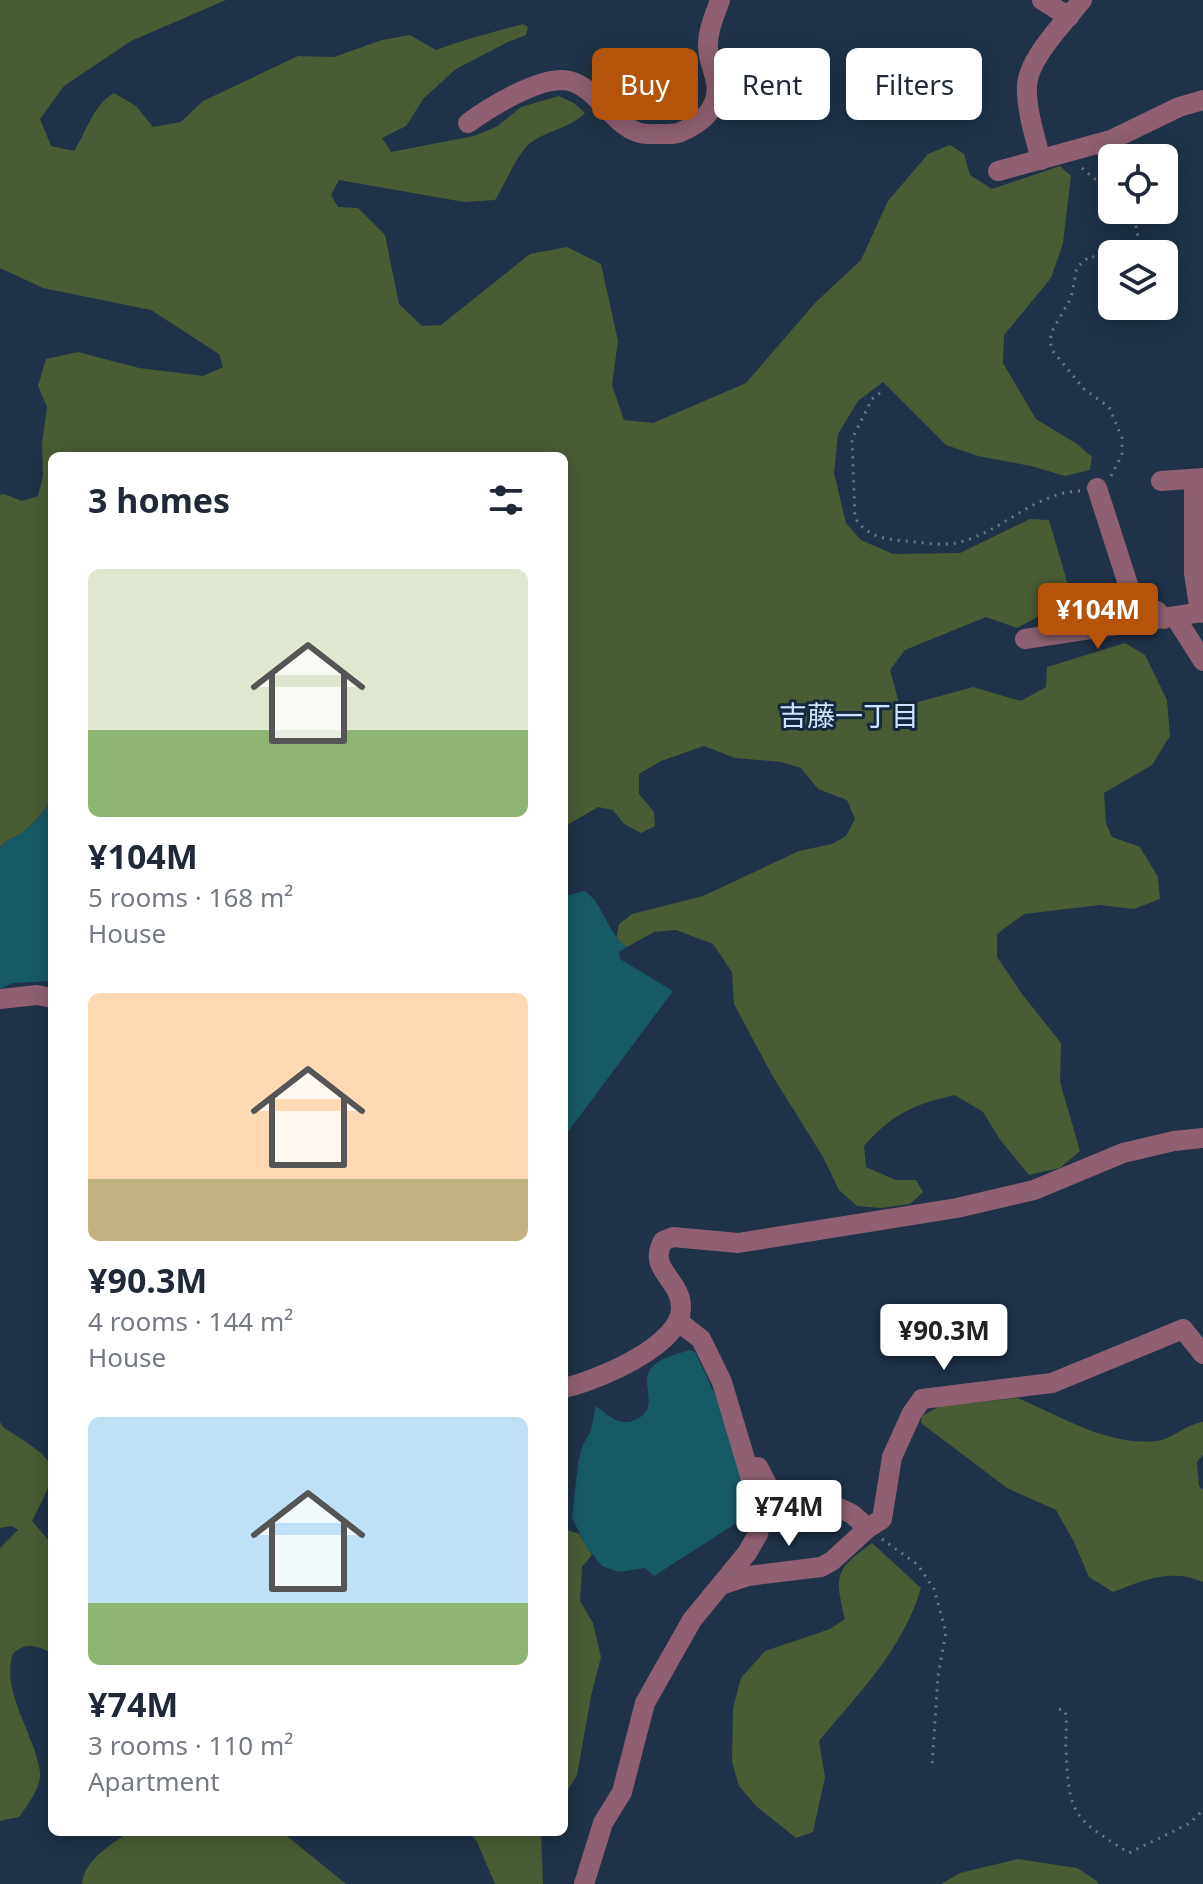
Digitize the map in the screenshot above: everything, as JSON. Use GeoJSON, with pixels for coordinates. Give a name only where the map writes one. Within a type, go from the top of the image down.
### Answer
{"type":"FeatureCollection","features":[{"type":"Feature","properties":{"kind":"street"},"geometry":{"type":"LineString","coordinates":[[468,123],[535,86],[562,80],[580,85],[623,124],[638,133],[678,134],[705,116],[713,105],[717,88],[716,76],[709,61],[708,44],[720,0]]}},
{"type":"Feature","properties":{"kind":"street"},"geometry":{"type":"LineString","coordinates":[[1042,0],[1069,17]]}},
{"type":"Feature","properties":{"kind":"street"},"geometry":{"type":"LineString","coordinates":[[1041,160],[1030,116],[1027,82],[1031,67],[1082,0]]}},
{"type":"Feature","properties":{"kind":"street"},"geometry":{"type":"LineString","coordinates":[[998,171],[1111,140],[1179,107],[1203,100]]}},
{"type":"Feature","properties":{"kind":"street"},"geometry":{"type":"LineString","coordinates":[[1025,639],[1202,613],[1194,573],[1198,479],[1161,481]]}},
{"type":"Feature","properties":{"kind":"street"},"geometry":{"type":"LineString","coordinates":[[1097,488],[1134,603],[1169,618],[1203,661]]}},
{"type":"Feature","properties":{"kind":"street"},"geometry":{"type":"LineString","coordinates":[[0,999],[37,995],[48,997]]}},
{"type":"Feature","properties":{"kind":"street"},"geometry":{"type":"LineString","coordinates":[[568,1387],[599,1378],[625,1365],[660,1341],[678,1321],[681,1308],[678,1294],[657,1262],[663,1241],[673,1237],[738,1243],[957,1208],[1034,1190],[1123,1153],[1203,1138]]}},
{"type":"Feature","properties":{"kind":"street"},"geometry":{"type":"LineString","coordinates":[[584,1884],[603,1823],[622,1792],[645,1703],[692,1620],[747,1553],[758,1534],[762,1516],[722,1382],[701,1339],[678,1321]]}},
{"type":"Feature","properties":{"kind":"street"},"geometry":{"type":"LineString","coordinates":[[723,1585],[748,1576],[821,1567],[882,1519],[892,1457],[912,1413],[922,1399],[1052,1383],[1183,1329],[1203,1354]]}},
{"type":"Feature","properties":{"kind":"street"},"geometry":{"type":"LineString","coordinates":[[742,1447],[750,1453],[770,1490],[777,1496],[831,1504],[852,1514],[868,1528]]}},
{"type":"Feature","properties":{"kind":"path"},"geometry":{"type":"LineString","coordinates":[[1070,152],[1098,181]]}},
{"type":"Feature","properties":{"kind":"path"},"geometry":{"type":"LineString","coordinates":[[880,393],[872,399],[854,432],[851,451],[855,518],[861,527],[880,538],[959,543],[1043,500],[1072,491],[1097,488],[1117,470],[1122,455],[1122,438],[1109,407],[1084,389],[1052,350],[1050,341],[1052,331],[1071,298],[1077,267],[1090,256],[1098,258]]}},
{"type":"Feature","properties":{"kind":"path"},"geometry":{"type":"LineString","coordinates":[[868,1528],[918,1565],[934,1589],[946,1632],[938,1676],[932,1766]]}},
{"type":"Feature","properties":{"kind":"path"},"geometry":{"type":"LineString","coordinates":[[1059,1709],[1065,1711],[1067,1717],[1066,1757],[1071,1803],[1078,1817],[1092,1829],[1129,1853],[1190,1823],[1203,1810]]}},
{"type":"Feature","properties":{"kind":"shaded area"},"geometry":{"type":"Polygon","coordinates":[[[0,0],[226,0],[131,41],[64,86],[40,119],[51,146],[74,151],[96,111],[114,93],[136,106],[153,127],[181,122],[203,101],[298,56],[334,57],[382,40],[410,35],[436,50],[523,24],[528,27],[526,35],[456,69],[424,98],[406,126],[382,138],[391,152],[474,136],[498,126],[521,107],[559,96],[585,113],[572,123],[529,144],[495,200],[464,202],[339,180],[331,195],[338,207],[358,208],[385,235],[399,304],[422,326],[441,325],[530,254],[567,247],[601,264],[618,341],[612,385],[624,420],[653,423],[746,383],[815,303],[861,260],[888,201],[928,154],[950,145],[964,154],[970,175],[992,189],[1060,166],[1071,176],[1063,243],[1051,278],[1004,335],[1003,363],[1036,419],[1092,457],[1090,470],[1065,476],[978,456],[946,445],[883,382],[858,401],[838,434],[834,473],[846,523],[861,540],[893,554],[960,553],[1030,519],[1049,520],[1072,599],[1017,628],[986,617],[905,650],[890,670],[900,707],[973,687],[1021,701],[1046,687],[1047,667],[1125,643],[1145,655],[1167,700],[1170,736],[1152,765],[1104,793],[1106,823],[1112,837],[1140,847],[1158,877],[1160,899],[1134,909],[1100,905],[1024,914],[997,934],[997,957],[1061,1043],[1060,1082],[1080,1151],[1060,1168],[1029,1175],[1001,1141],[983,1112],[955,1095],[904,1112],[864,1146],[866,1167],[896,1180],[916,1180],[923,1192],[910,1204],[881,1208],[857,1206],[839,1190],[823,1157],[772,1075],[734,1004],[732,972],[713,944],[676,930],[654,932],[627,947],[616,940],[619,924],[632,914],[703,896],[799,851],[832,844],[846,836],[855,819],[847,800],[818,789],[801,768],[781,762],[735,758],[704,746],[661,761],[639,774],[639,794],[654,812],[655,826],[641,833],[624,824],[613,810],[598,807],[568,825],[568,452],[48,452],[48,805],[30,826],[0,848],[0,495],[22,501],[38,496],[43,476],[42,444],[47,407],[38,386],[46,359],[78,352],[139,368],[203,376],[223,367],[219,354],[151,310],[43,288],[0,268],[0,0]]]}},
{"type":"Feature","properties":{"kind":"shaded area"},"geometry":{"type":"Polygon","coordinates":[[[48,805],[48,981],[13,983],[0,989],[0,848],[22,833],[48,805]]]}},
{"type":"Feature","properties":{"kind":"shaded area"},"geometry":{"type":"Polygon","coordinates":[[[585,891],[592,897],[614,934],[627,947],[619,952],[620,959],[673,991],[568,1132],[568,895],[585,891]]]}},
{"type":"Feature","properties":{"kind":"shaded area"},"geometry":{"type":"Polygon","coordinates":[[[689,1350],[695,1352],[723,1412],[749,1496],[748,1507],[738,1522],[654,1576],[645,1568],[618,1572],[602,1566],[585,1545],[572,1517],[582,1447],[591,1430],[596,1406],[619,1421],[635,1420],[648,1408],[647,1379],[654,1365],[689,1350]]]}},
{"type":"Feature","properties":{"kind":"shaded area"},"geometry":{"type":"Polygon","coordinates":[[[1018,1398],[1103,1435],[1120,1439],[1162,1440],[1203,1422],[1203,1455],[1197,1462],[1199,1486],[1203,1490],[1203,1582],[1180,1576],[1158,1577],[1113,1592],[1089,1577],[1056,1510],[1007,1488],[921,1423],[922,1416],[940,1406],[1018,1398]]]}},
{"type":"Feature","properties":{"kind":"shaded area"},"geometry":{"type":"Polygon","coordinates":[[[0,1422],[35,1448],[48,1462],[48,1488],[32,1521],[48,1539],[48,1651],[31,1646],[22,1647],[13,1654],[11,1683],[37,1758],[40,1778],[19,1817],[0,1821],[0,1548],[18,1530],[12,1526],[0,1528],[0,1422]]]}},
{"type":"Feature","properties":{"kind":"shaded area"},"geometry":{"type":"Polygon","coordinates":[[[568,1530],[579,1534],[592,1555],[582,1567],[580,1601],[593,1623],[601,1657],[577,1775],[568,1790],[568,1530]]]}},
{"type":"Feature","properties":{"kind":"shaded area"},"geometry":{"type":"Polygon","coordinates":[[[872,1543],[921,1588],[892,1650],[819,1741],[825,1777],[813,1832],[796,1838],[756,1806],[739,1786],[732,1762],[733,1708],[741,1678],[765,1651],[830,1629],[845,1619],[839,1592],[840,1574],[851,1560],[872,1543]]]}},
{"type":"Feature","properties":{"kind":"shaded area"},"geometry":{"type":"Polygon","coordinates":[[[124,1836],[287,1836],[346,1884],[82,1884],[88,1867],[107,1847],[124,1836]]]}},
{"type":"Feature","properties":{"kind":"shaded area"},"geometry":{"type":"Polygon","coordinates":[[[473,1836],[541,1836],[543,1884],[495,1884],[473,1836]]]}},
{"type":"Feature","properties":{"kind":"shaded area"},"geometry":{"type":"Polygon","coordinates":[[[1018,1859],[1077,1868],[1098,1884],[941,1884],[960,1873],[1018,1859]]]}},
{"type":"Feature","properties":{"kind":"district","name":"吉藤一丁目"},"geometry":{"type":"Point","coordinates":[849,716]}}]}
